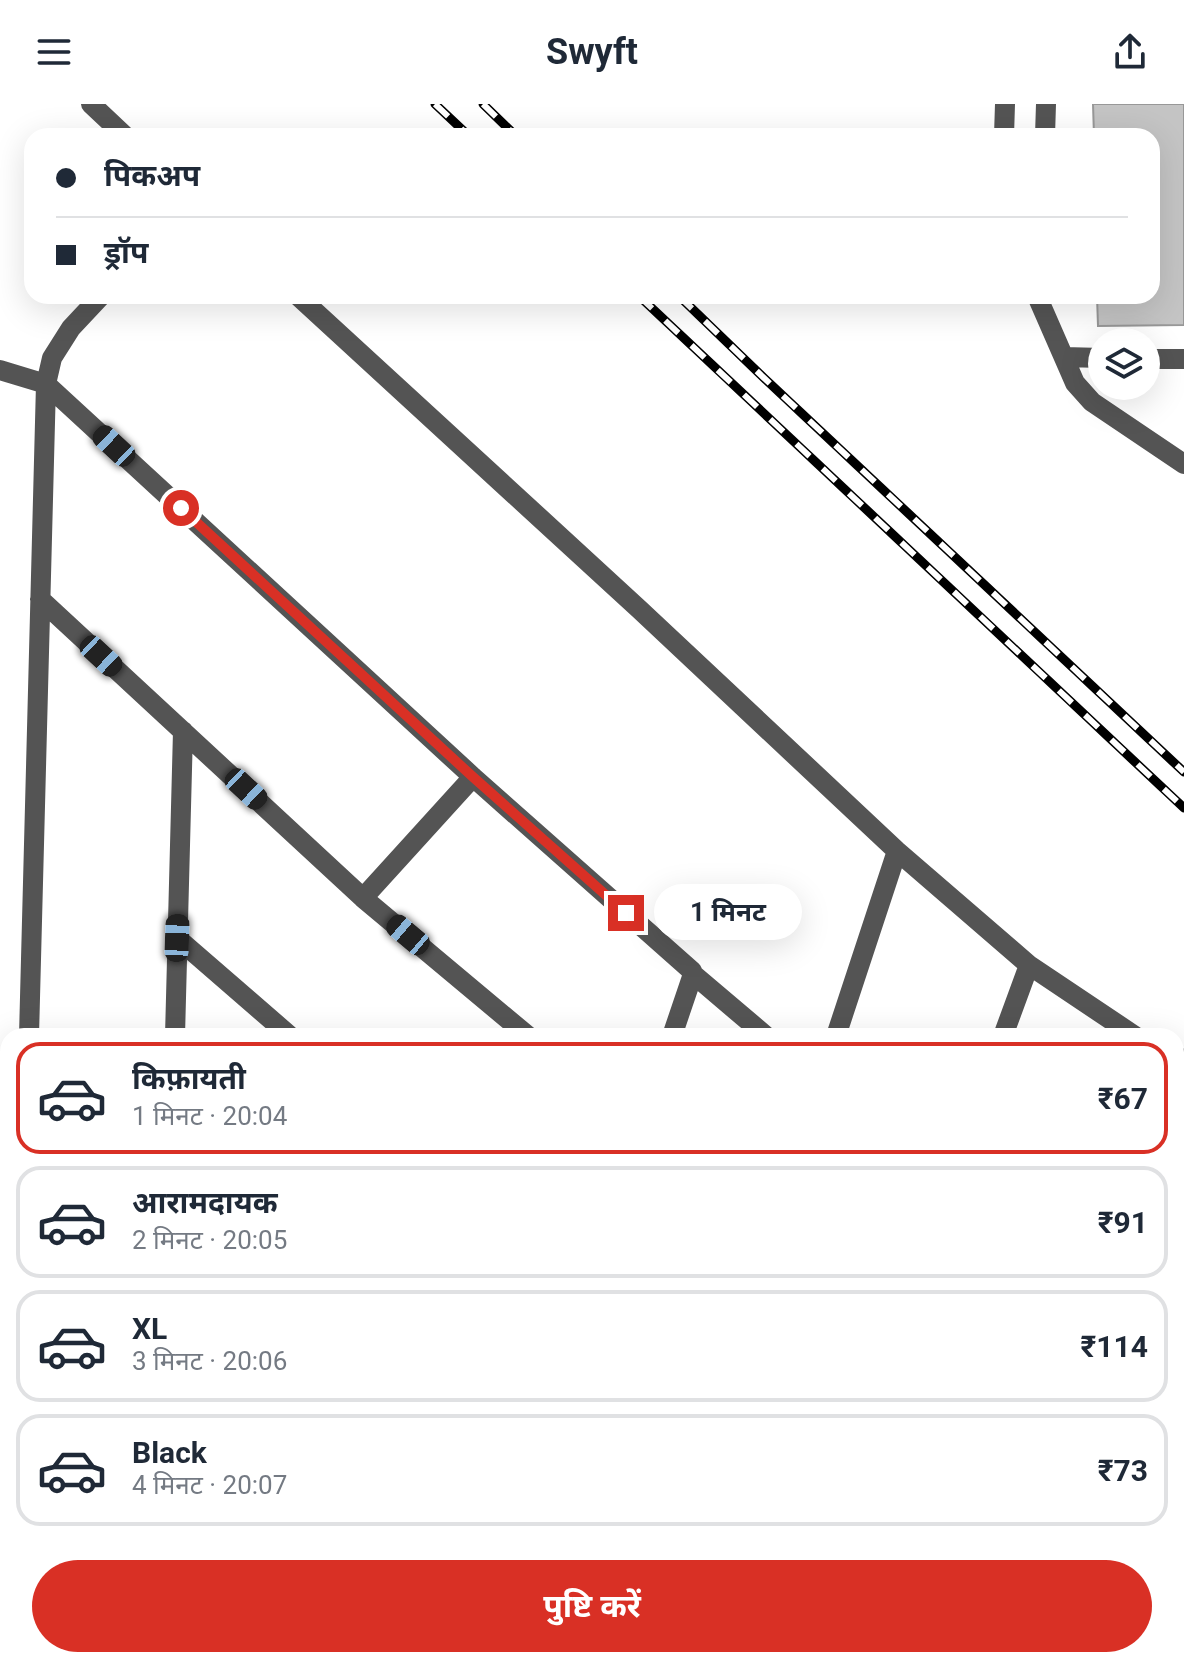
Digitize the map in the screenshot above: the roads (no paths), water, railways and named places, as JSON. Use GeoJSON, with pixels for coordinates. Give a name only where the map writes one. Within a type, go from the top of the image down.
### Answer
{"type":"FeatureCollection","features":[{"type":"Feature","properties":{"kind":"street"},"geometry":{"type":"LineString","coordinates":[[91,104],[116,128]]}},
{"type":"Feature","properties":{"kind":"street"},"geometry":{"type":"LineString","coordinates":[[1004,128],[1005,104]]}},
{"type":"Feature","properties":{"kind":"street"},"geometry":{"type":"LineString","coordinates":[[1045,128],[1046,104]]}},
{"type":"Feature","properties":{"kind":"street"},"geometry":{"type":"LineString","coordinates":[[29,1028],[46,384],[52,358],[71,328],[94,304]]}},
{"type":"Feature","properties":{"kind":"street"},"geometry":{"type":"LineString","coordinates":[[307,304],[897,851],[1029,965],[1123,1028]]}},
{"type":"Feature","properties":{"kind":"street"},"geometry":{"type":"LineString","coordinates":[[1041,304],[1075,383],[1092,402],[1184,464]]}},
{"type":"Feature","properties":{"kind":"street"},"geometry":{"type":"LineString","coordinates":[[1064,357],[1088,358]]}},
{"type":"Feature","properties":{"kind":"street"},"geometry":{"type":"LineString","coordinates":[[1160,359],[1184,359]]}},
{"type":"Feature","properties":{"kind":"street"},"geometry":{"type":"LineString","coordinates":[[0,370],[46,384],[473,777],[757,1028]]}},
{"type":"Feature","properties":{"kind":"street"},"geometry":{"type":"LineString","coordinates":[[40,599],[363,898],[516,1028]]}},
{"type":"Feature","properties":{"kind":"street"},"geometry":{"type":"LineString","coordinates":[[175,1028],[183,731]]}},
{"type":"Feature","properties":{"kind":"street"},"geometry":{"type":"LineString","coordinates":[[363,898],[473,777]]}},
{"type":"Feature","properties":{"kind":"street"},"geometry":{"type":"LineString","coordinates":[[839,1028],[897,851]]}},
{"type":"Feature","properties":{"kind":"street"},"geometry":{"type":"LineString","coordinates":[[177,938],[281,1028]]}},
{"type":"Feature","properties":{"kind":"street"},"geometry":{"type":"LineString","coordinates":[[1006,1028],[1029,965]]}},
{"type":"Feature","properties":{"kind":"street"},"geometry":{"type":"LineString","coordinates":[[675,1028],[693,974]]}},
{"type":"Feature","properties":{"kind":"railway"},"geometry":{"type":"LineString","coordinates":[[435,104],[460,128]]}},
{"type":"Feature","properties":{"kind":"railway"},"geometry":{"type":"LineString","coordinates":[[483,104],[508,128]]}},
{"type":"Feature","properties":{"kind":"railway"},"geometry":{"type":"LineString","coordinates":[[648,304],[1184,808]]}},
{"type":"Feature","properties":{"kind":"railway"},"geometry":{"type":"LineString","coordinates":[[687,304],[1184,772]]}}]}
